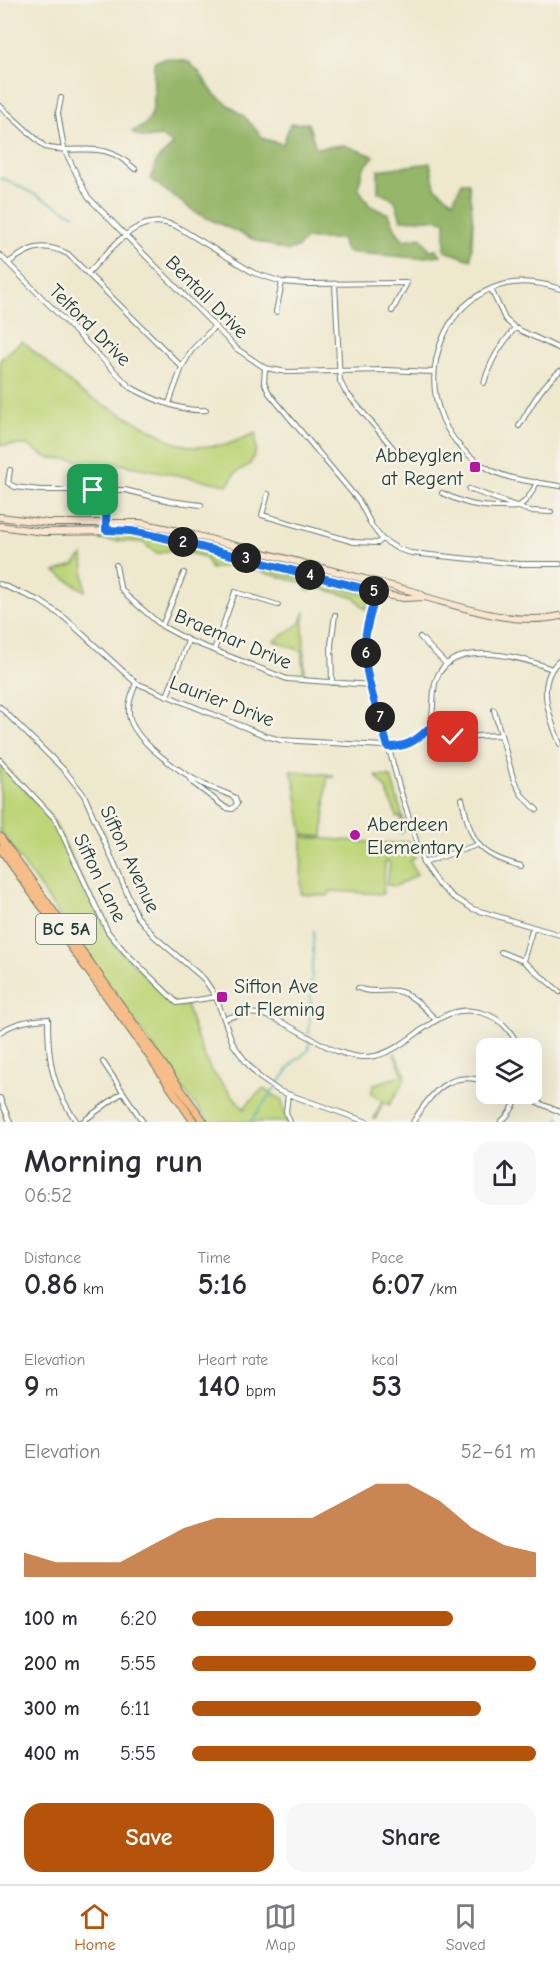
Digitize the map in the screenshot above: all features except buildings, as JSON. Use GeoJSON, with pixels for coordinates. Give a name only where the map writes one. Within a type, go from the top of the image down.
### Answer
{"type":"FeatureCollection","features":[{"type":"Feature","properties":{"kind":"main road"},"geometry":{"type":"LineString","coordinates":[[0,518],[48,523],[140,523],[419,593],[425,597]]}},
{"type":"Feature","properties":{"kind":"main road"},"geometry":{"type":"LineString","coordinates":[[0,526],[43,532],[131,531],[404,598],[425,597],[507,618],[540,619],[560,616]]}},
{"type":"Feature","properties":{"kind":"main road","name":"BC 5A"},"geometry":{"type":"LineString","coordinates":[[0,837],[204,1122]]}},
{"type":"Feature","properties":{"kind":"main road","name":"BC 5A"},"geometry":{"type":"LineString","coordinates":[[0,848],[144,1047],[194,1122]]}},
{"type":"Feature","properties":{"kind":"street","name":"Bentall Drive"},"geometry":{"type":"LineString","coordinates":[[61,98],[58,113],[64,149],[87,197],[237,348],[265,368],[287,372],[386,370],[434,372]]}},
{"type":"Feature","properties":{"kind":"street"},"geometry":{"type":"LineString","coordinates":[[0,106],[45,147],[99,149],[125,159],[135,169]]}},
{"type":"Feature","properties":{"kind":"street"},"geometry":{"type":"LineString","coordinates":[[88,273],[125,236],[142,225],[164,221],[254,273],[282,282],[407,283],[392,311]]}},
{"type":"Feature","properties":{"kind":"street"},"geometry":{"type":"LineString","coordinates":[[8,263],[28,249],[39,247],[49,247],[68,254],[182,367]]}},
{"type":"Feature","properties":{"kind":"street","name":"Telford Drive"},"geometry":{"type":"LineString","coordinates":[[0,255],[130,387],[147,396],[192,411],[206,410]]}},
{"type":"Feature","properties":{"kind":"street"},"geometry":{"type":"LineString","coordinates":[[276,312],[282,282]]}},
{"type":"Feature","properties":{"kind":"street"},"geometry":{"type":"LineString","coordinates":[[560,289],[531,282],[510,283],[491,289],[462,308],[452,320],[437,353],[433,387],[437,405],[448,431],[461,448],[477,462],[491,471],[510,477],[560,486]]}},
{"type":"Feature","properties":{"kind":"street"},"geometry":{"type":"LineString","coordinates":[[335,284],[339,371],[345,391],[393,448]]}},
{"type":"Feature","properties":{"kind":"street"},"geometry":{"type":"LineString","coordinates":[[491,289],[502,313],[515,328],[548,342],[560,350]]}},
{"type":"Feature","properties":{"kind":"street"},"geometry":{"type":"LineString","coordinates":[[169,403],[190,351],[215,326]]}},
{"type":"Feature","properties":{"kind":"street"},"geometry":{"type":"LineString","coordinates":[[484,383],[490,361],[515,328]]}},
{"type":"Feature","properties":{"kind":"street"},"geometry":{"type":"LineString","coordinates":[[265,368],[264,382],[269,393],[359,501],[372,526],[382,539],[398,549],[429,556],[519,564],[560,564]]}},
{"type":"Feature","properties":{"kind":"street"},"geometry":{"type":"LineString","coordinates":[[519,426],[538,394],[560,371]]}},
{"type":"Feature","properties":{"kind":"street"},"geometry":{"type":"LineString","coordinates":[[10,470],[8,483],[15,487],[40,490],[125,490],[170,501],[201,505]]}},
{"type":"Feature","properties":{"kind":"street"},"geometry":{"type":"LineString","coordinates":[[442,493],[480,508],[515,507],[523,503],[537,482]]}},
{"type":"Feature","properties":{"kind":"street"},"geometry":{"type":"LineString","coordinates":[[469,489],[515,507],[530,511],[551,512]]}},
{"type":"Feature","properties":{"kind":"street"},"geometry":{"type":"LineString","coordinates":[[106,530],[107,490]]}},
{"type":"Feature","properties":{"kind":"street"},"geometry":{"type":"LineString","coordinates":[[268,494],[262,515],[354,542],[378,543],[382,539]]}},
{"type":"Feature","properties":{"kind":"street","name":"Braemar Drive"},"geometry":{"type":"LineString","coordinates":[[116,565],[120,587],[127,596],[162,626],[188,640],[287,679],[371,685]]}},
{"type":"Feature","properties":{"kind":"street"},"geometry":{"type":"LineString","coordinates":[[162,626],[184,573]]}},
{"type":"Feature","properties":{"kind":"street","name":"Laurier Drive"},"geometry":{"type":"LineString","coordinates":[[0,584],[40,601],[65,618],[136,683],[266,736],[281,740],[400,747],[410,744],[428,729]]}},
{"type":"Feature","properties":{"kind":"street"},"geometry":{"type":"LineString","coordinates":[[381,584],[367,629],[365,644],[371,685],[423,863],[438,884],[473,909],[560,935]]}},
{"type":"Feature","properties":{"kind":"street"},"geometry":{"type":"LineString","coordinates":[[214,650],[235,592],[278,605]]}},
{"type":"Feature","properties":{"kind":"street"},"geometry":{"type":"LineString","coordinates":[[332,683],[331,645],[335,615]]}},
{"type":"Feature","properties":{"kind":"street"},"geometry":{"type":"LineString","coordinates":[[420,638],[446,664]]}},
{"type":"Feature","properties":{"kind":"street"},"geometry":{"type":"LineString","coordinates":[[167,696],[188,640]]}},
{"type":"Feature","properties":{"kind":"street"},"geometry":{"type":"LineString","coordinates":[[500,735],[453,737],[428,729],[432,714],[433,690],[437,677],[446,664],[466,654],[478,653],[530,660],[552,669]]}},
{"type":"Feature","properties":{"kind":"street"},"geometry":{"type":"LineString","coordinates":[[560,660],[552,669],[546,686],[546,702],[560,744]]}},
{"type":"Feature","properties":{"kind":"street"},"geometry":{"type":"LineString","coordinates":[[136,683],[129,703],[129,716],[141,738],[187,775],[232,796],[237,801],[235,807],[226,808],[193,783],[187,775]]}},
{"type":"Feature","properties":{"kind":"street","name":"Sifton Avenue"},"geometry":{"type":"LineString","coordinates":[[0,707],[65,771],[84,795],[136,916],[154,936],[204,979],[216,997],[233,1044],[259,1077],[279,1091],[368,1122]]}},
{"type":"Feature","properties":{"kind":"street"},"geometry":{"type":"LineString","coordinates":[[494,710],[514,782],[522,795],[537,810]]}},
{"type":"Feature","properties":{"kind":"street","name":"Sifton Lane"},"geometry":{"type":"LineString","coordinates":[[0,759],[55,819],[103,923],[125,952],[177,1003],[216,997]]}},
{"type":"Feature","properties":{"kind":"street"},"geometry":{"type":"LineString","coordinates":[[462,799],[471,833],[477,845],[501,860],[521,866]]}},
{"type":"Feature","properties":{"kind":"street"},"geometry":{"type":"LineString","coordinates":[[423,863],[477,845]]}},
{"type":"Feature","properties":{"kind":"street"},"geometry":{"type":"LineString","coordinates":[[523,961],[533,927]]}},
{"type":"Feature","properties":{"kind":"street"},"geometry":{"type":"LineString","coordinates":[[501,952],[523,961],[560,992]]}},
{"type":"Feature","properties":{"kind":"street"},"geometry":{"type":"LineString","coordinates":[[358,988],[365,991],[398,991],[416,1001],[436,1020]]}},
{"type":"Feature","properties":{"kind":"street"},"geometry":{"type":"LineString","coordinates":[[224,1019],[248,1013],[263,1014],[339,1052],[356,1056],[374,1056],[392,1050],[447,1013],[478,1011],[494,1016],[509,1028],[514,1038]]}},
{"type":"Feature","properties":{"kind":"street"},"geometry":{"type":"LineString","coordinates":[[0,1032],[28,1020],[48,1019],[48,1055],[53,1077],[65,1106],[77,1122]]}},
{"type":"Feature","properties":{"kind":"street"},"geometry":{"type":"LineString","coordinates":[[103,1062],[143,1122]]}},
{"type":"Feature","properties":{"kind":"street"},"geometry":{"type":"LineString","coordinates":[[413,1122],[427,1100],[440,1087],[455,1079],[465,1077],[476,1080]]}},
{"type":"Feature","properties":{"kind":"street"},"geometry":{"type":"LineString","coordinates":[[82,1122],[123,1092]]}},
{"type":"Feature","properties":{"kind":"street"},"geometry":{"type":"LineString","coordinates":[[288,1094],[286,1112],[291,1122]]}},
{"type":"Feature","properties":{"kind":"street"},"geometry":{"type":"LineString","coordinates":[[0,1098],[10,1122]]}},
{"type":"Feature","properties":{"kind":"street"},"geometry":{"type":"LineString","coordinates":[[501,1122],[515,1104]]}},
{"type":"Feature","properties":{"kind":"street"},"geometry":{"type":"LineString","coordinates":[[541,1104],[560,1112]]}},
{"type":"Feature","properties":{"kind":"green space"},"geometry":{"type":"Polygon","coordinates":[[[168,58],[189,62],[200,73],[214,94],[245,117],[264,139],[283,144],[290,124],[308,123],[316,148],[344,145],[374,156],[363,169],[358,188],[370,206],[389,214],[397,232],[404,240],[421,237],[430,250],[436,249],[441,255],[417,258],[347,252],[341,239],[305,239],[297,248],[287,251],[255,240],[198,214],[150,179],[157,160],[173,145],[160,136],[142,137],[132,132],[144,125],[152,111],[155,61],[168,58]]]}},
{"type":"Feature","properties":{"kind":"green space"},"geometry":{"type":"Polygon","coordinates":[[[430,163],[435,187],[453,201],[462,182],[469,183],[473,223],[471,260],[445,251],[445,221],[401,220],[395,200],[378,192],[378,170],[430,163]]]}},
{"type":"Feature","properties":{"kind":"green space"},"geometry":{"type":"Polygon","coordinates":[[[22,341],[82,393],[176,443],[194,447],[226,445],[256,433],[256,451],[250,464],[235,473],[228,485],[110,462],[48,458],[27,445],[0,445],[0,360],[22,341]]]}},
{"type":"Feature","properties":{"kind":"green space"},"geometry":{"type":"Polygon","coordinates":[[[126,535],[151,538],[367,595],[370,598],[366,610],[355,598],[321,588],[308,591],[303,583],[232,564],[211,569],[205,557],[173,549],[157,554],[142,542],[100,540],[100,536],[126,535]]]}},
{"type":"Feature","properties":{"kind":"green space"},"geometry":{"type":"Polygon","coordinates":[[[83,555],[85,591],[55,572],[74,565],[83,555]]]}},
{"type":"Feature","properties":{"kind":"green space"},"geometry":{"type":"Polygon","coordinates":[[[305,611],[303,626],[305,675],[303,675],[302,651],[274,641],[301,623],[305,611]]]}},
{"type":"Feature","properties":{"kind":"green space"},"geometry":{"type":"Polygon","coordinates":[[[0,761],[54,822],[114,944],[171,1002],[186,1005],[210,1069],[244,1109],[263,1089],[281,1099],[288,1122],[209,1122],[178,1083],[0,831],[0,761]]]}},
{"type":"Feature","properties":{"kind":"green space"},"geometry":{"type":"Polygon","coordinates":[[[291,771],[333,775],[327,778],[323,837],[303,835],[291,771]]]}},
{"type":"Feature","properties":{"kind":"green space"},"geometry":{"type":"Polygon","coordinates":[[[376,776],[391,777],[406,829],[401,833],[401,817],[397,817],[387,791],[376,776]]]}},
{"type":"Feature","properties":{"kind":"green space"},"geometry":{"type":"Polygon","coordinates":[[[302,837],[395,844],[409,841],[415,858],[410,861],[417,875],[396,886],[387,885],[390,863],[387,861],[383,894],[331,891],[327,896],[301,894],[302,837]]]}},
{"type":"Feature","properties":{"kind":"green space"},"geometry":{"type":"Polygon","coordinates":[[[395,1053],[406,1075],[389,1105],[383,1102],[375,1120],[382,1101],[371,1093],[375,1084],[403,1075],[395,1053]]]}},
{"type":"Feature","properties":{"kind":"waterway"},"geometry":{"type":"LineString","coordinates":[[0,179],[5,179],[75,215]]}},
{"type":"Feature","properties":{"kind":"waterway"},"geometry":{"type":"LineString","coordinates":[[309,1034],[314,930]]}},
{"type":"Feature","properties":{"kind":"waterway"},"geometry":{"type":"LineString","coordinates":[[250,1122],[294,1062],[309,1050],[309,1039]]}},
{"type":"Feature","properties":{"kind":"waterway"},"geometry":{"type":"LineString","coordinates":[[559,1117],[559,1122]]}},
{"type":"Feature","properties":{"kind":"place","name":"Abbeyglen at Regent"},"geometry":{"type":"Point","coordinates":[475,467]}},
{"type":"Feature","properties":{"kind":"place","name":"Aberdeen Elementary"},"geometry":{"type":"Point","coordinates":[355,835]}},
{"type":"Feature","properties":{"kind":"place","name":"Sifton Ave at Fleming"},"geometry":{"type":"Point","coordinates":[222,997]}},
{"type":"Feature","properties":{"kind":"route"},"geometry":{"type":"LineString","coordinates":[[93,490],[107,490],[106,530],[131,531],[161,537],[377,592],[367,629],[366,663],[388,747],[410,744],[428,729],[453,737]]}}]}
